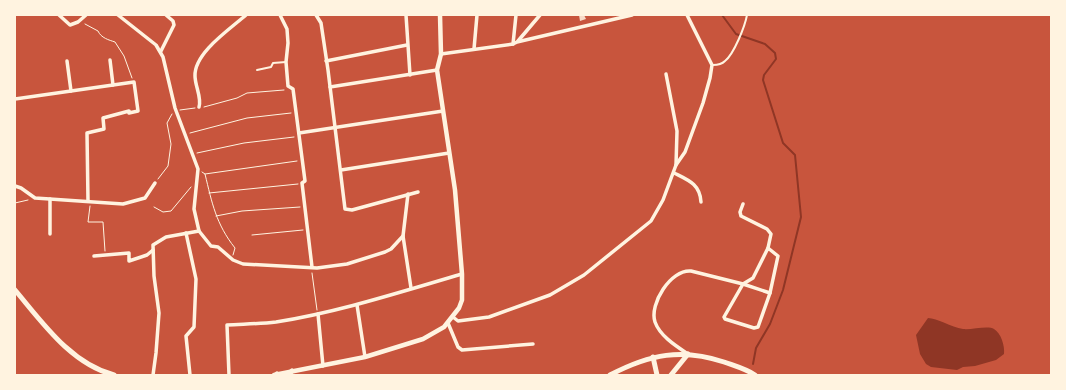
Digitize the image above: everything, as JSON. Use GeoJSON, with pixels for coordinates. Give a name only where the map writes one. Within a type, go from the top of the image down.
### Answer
{"type":"FeatureCollection","features":[{"type":"Feature","properties":{"kind":"main road"},"geometry":{"type":"LineString","coordinates":[[15,290],[77,357],[114,375]]}},
{"type":"Feature","properties":{"kind":"main road"},"geometry":{"type":"LineString","coordinates":[[671,375],[688,354]]}},
{"type":"Feature","properties":{"kind":"main road"},"geometry":{"type":"LineString","coordinates":[[610,375],[653,357],[688,354],[713,358],[754,374]]}},
{"type":"Feature","properties":{"kind":"main road"},"geometry":{"type":"LineString","coordinates":[[653,357],[657,375]]}},
{"type":"Feature","properties":{"kind":"street"},"geometry":{"type":"LineString","coordinates":[[59,15],[70,25],[78,22],[86,15]]}},
{"type":"Feature","properties":{"kind":"street"},"geometry":{"type":"LineString","coordinates":[[118,15],[131,24],[161,51],[176,112],[198,169],[194,209],[199,231],[211,246],[223,250],[237,262],[258,266],[317,268],[347,264],[385,252],[391,249],[403,236]]}},
{"type":"Feature","properties":{"kind":"street"},"geometry":{"type":"LineString","coordinates":[[161,51],[174,25],[173,21],[166,15]]}},
{"type":"Feature","properties":{"kind":"street"},"geometry":{"type":"LineString","coordinates":[[199,107],[195,75],[199,62],[207,49],[246,15]]}},
{"type":"Feature","properties":{"kind":"street"},"geometry":{"type":"LineString","coordinates":[[280,15],[287,28],[288,43],[286,62],[288,86],[293,89],[305,181],[302,183],[306,206],[312,267]]}},
{"type":"Feature","properties":{"kind":"street"},"geometry":{"type":"LineString","coordinates":[[316,15],[321,23],[345,207],[347,210],[352,210],[418,192]]}},
{"type":"Feature","properties":{"kind":"street"},"geometry":{"type":"LineString","coordinates":[[406,15],[410,75]]}},
{"type":"Feature","properties":{"kind":"street"},"geometry":{"type":"LineString","coordinates":[[276,375],[365,357],[430,336],[448,323],[461,304],[462,274],[456,190],[442,111],[437,70],[441,54],[440,15]]}},
{"type":"Feature","properties":{"kind":"street"},"geometry":{"type":"LineString","coordinates":[[474,49],[477,15]]}},
{"type":"Feature","properties":{"kind":"street"},"geometry":{"type":"LineString","coordinates":[[513,44],[516,15]]}},
{"type":"Feature","properties":{"kind":"street"},"geometry":{"type":"LineString","coordinates":[[517,42],[540,15]]}},
{"type":"Feature","properties":{"kind":"street"},"geometry":{"type":"LineString","coordinates":[[441,54],[513,44],[632,15]]}},
{"type":"Feature","properties":{"kind":"street"},"geometry":{"type":"LineString","coordinates":[[676,165],[685,152],[696,123],[707,91],[712,65],[687,15]]}},
{"type":"Feature","properties":{"kind":"street"},"geometry":{"type":"LineString","coordinates":[[326,61],[407,45]]}},
{"type":"Feature","properties":{"kind":"street"},"geometry":{"type":"LineString","coordinates":[[110,60],[113,85]]}},
{"type":"Feature","properties":{"kind":"street"},"geometry":{"type":"LineString","coordinates":[[67,61],[71,91]]}},
{"type":"Feature","properties":{"kind":"street"},"geometry":{"type":"LineString","coordinates":[[330,88],[437,70]]}},
{"type":"Feature","properties":{"kind":"street"},"geometry":{"type":"LineString","coordinates":[[453,317],[458,321],[489,317],[537,301],[569,284],[648,224],[663,200],[676,165],[677,131],[666,74]]}},
{"type":"Feature","properties":{"kind":"street"},"geometry":{"type":"LineString","coordinates":[[15,99],[134,82],[138,111],[129,113],[129,111],[103,118],[104,129],[87,133],[89,202]]}},
{"type":"Feature","properties":{"kind":"street"},"geometry":{"type":"LineString","coordinates":[[299,135],[335,127],[442,111]]}},
{"type":"Feature","properties":{"kind":"street"},"geometry":{"type":"LineString","coordinates":[[341,170],[449,153]]}},
{"type":"Feature","properties":{"kind":"street"},"geometry":{"type":"LineString","coordinates":[[674,172],[693,183],[701,195],[702,202]]}},
{"type":"Feature","properties":{"kind":"street"},"geometry":{"type":"LineString","coordinates":[[15,186],[21,188],[35,198],[129,203],[145,198],[155,183]]}},
{"type":"Feature","properties":{"kind":"street"},"geometry":{"type":"LineString","coordinates":[[408,194],[403,236],[412,288]]}},
{"type":"Feature","properties":{"kind":"street"},"geometry":{"type":"LineString","coordinates":[[50,199],[50,234]]}},
{"type":"Feature","properties":{"kind":"street"},"geometry":{"type":"LineString","coordinates":[[743,204],[740,212],[741,216],[768,229],[771,234],[768,248],[753,278],[743,284],[724,317],[725,319],[757,328],[770,293],[778,256],[768,248]]}},
{"type":"Feature","properties":{"kind":"street"},"geometry":{"type":"LineString","coordinates":[[153,375],[159,313],[154,276],[153,245],[166,237],[199,231]]}},
{"type":"Feature","properties":{"kind":"street"},"geometry":{"type":"LineString","coordinates":[[186,233],[196,279],[194,329],[186,336],[190,375]]}},
{"type":"Feature","properties":{"kind":"street"},"geometry":{"type":"LineString","coordinates":[[94,256],[129,253],[129,261],[147,255],[154,250]]}},
{"type":"Feature","properties":{"kind":"street"},"geometry":{"type":"LineString","coordinates":[[688,354],[661,333],[655,322],[655,306],[667,285],[678,274],[688,271],[743,284],[770,293]]}},
{"type":"Feature","properties":{"kind":"street"},"geometry":{"type":"LineString","coordinates":[[229,375],[227,325],[274,322],[318,314],[357,305],[462,274]]}},
{"type":"Feature","properties":{"kind":"street"},"geometry":{"type":"LineString","coordinates":[[357,305],[365,357]]}},
{"type":"Feature","properties":{"kind":"street"},"geometry":{"type":"LineString","coordinates":[[318,314],[323,366]]}},
{"type":"Feature","properties":{"kind":"street"},"geometry":{"type":"LineString","coordinates":[[448,323],[458,347],[462,350],[532,344]]}},
{"type":"Feature","properties":{"kind":"lane"},"geometry":{"type":"LineString","coordinates":[[712,65],[725,61],[739,38],[747,15]]}},
{"type":"Feature","properties":{"kind":"lane"},"geometry":{"type":"LineString","coordinates":[[257,70],[271,67],[273,64],[286,62]]}},
{"type":"Feature","properties":{"kind":"path"},"geometry":{"type":"LineString","coordinates":[[81,22],[98,31],[99,34],[107,40],[115,42],[124,56],[134,82]]}},
{"type":"Feature","properties":{"kind":"path"},"geometry":{"type":"LineString","coordinates":[[155,183],[168,166],[171,144],[167,123],[176,112],[214,105],[247,93],[293,89]]}},
{"type":"Feature","properties":{"kind":"path"},"geometry":{"type":"LineString","coordinates":[[184,134],[247,118],[295,112]]}},
{"type":"Feature","properties":{"kind":"path"},"geometry":{"type":"LineString","coordinates":[[193,154],[244,143],[299,135]]}},
{"type":"Feature","properties":{"kind":"path"},"geometry":{"type":"LineString","coordinates":[[205,174],[302,160]]}},
{"type":"Feature","properties":{"kind":"path"},"geometry":{"type":"LineString","coordinates":[[198,169],[205,174],[215,216],[223,233],[235,248],[232,259]]}},
{"type":"Feature","properties":{"kind":"path"},"geometry":{"type":"LineString","coordinates":[[154,207],[163,212],[171,211],[192,187],[197,177]]}},
{"type":"Feature","properties":{"kind":"path"},"geometry":{"type":"LineString","coordinates":[[210,192],[302,183]]}},
{"type":"Feature","properties":{"kind":"path"},"geometry":{"type":"LineString","coordinates":[[15,203],[35,198]]}},
{"type":"Feature","properties":{"kind":"path"},"geometry":{"type":"LineString","coordinates":[[89,202],[88,222],[103,222],[105,255]]}},
{"type":"Feature","properties":{"kind":"path"},"geometry":{"type":"LineString","coordinates":[[215,216],[242,211],[306,206]]}},
{"type":"Feature","properties":{"kind":"path"},"geometry":{"type":"LineString","coordinates":[[252,235],[308,230]]}},
{"type":"Feature","properties":{"kind":"path"},"geometry":{"type":"LineString","coordinates":[[312,267],[312,279],[318,314]]}},
{"type":"Feature","properties":{"kind":"shaded area"},"geometry":{"type":"Polygon","coordinates":[[[928,318],[936,319],[963,329],[988,327],[994,329],[999,333],[1002,340],[1004,354],[996,360],[975,366],[963,367],[957,370],[931,367],[926,364],[920,354],[916,335],[928,318]]]}},
{"type":"Feature","properties":{"kind":"building"},"geometry":{"type":"Polygon","coordinates":[[[579,15],[584,15],[586,19],[580,21],[579,15]]]}},
{"type":"Feature","properties":{"kind":"waterway"},"geometry":{"type":"LineString","coordinates":[[722,15],[736,34],[765,44],[775,53],[776,59],[764,75],[763,80],[783,143],[795,155],[801,217],[783,290],[770,324],[756,348],[753,364]]}}]}
